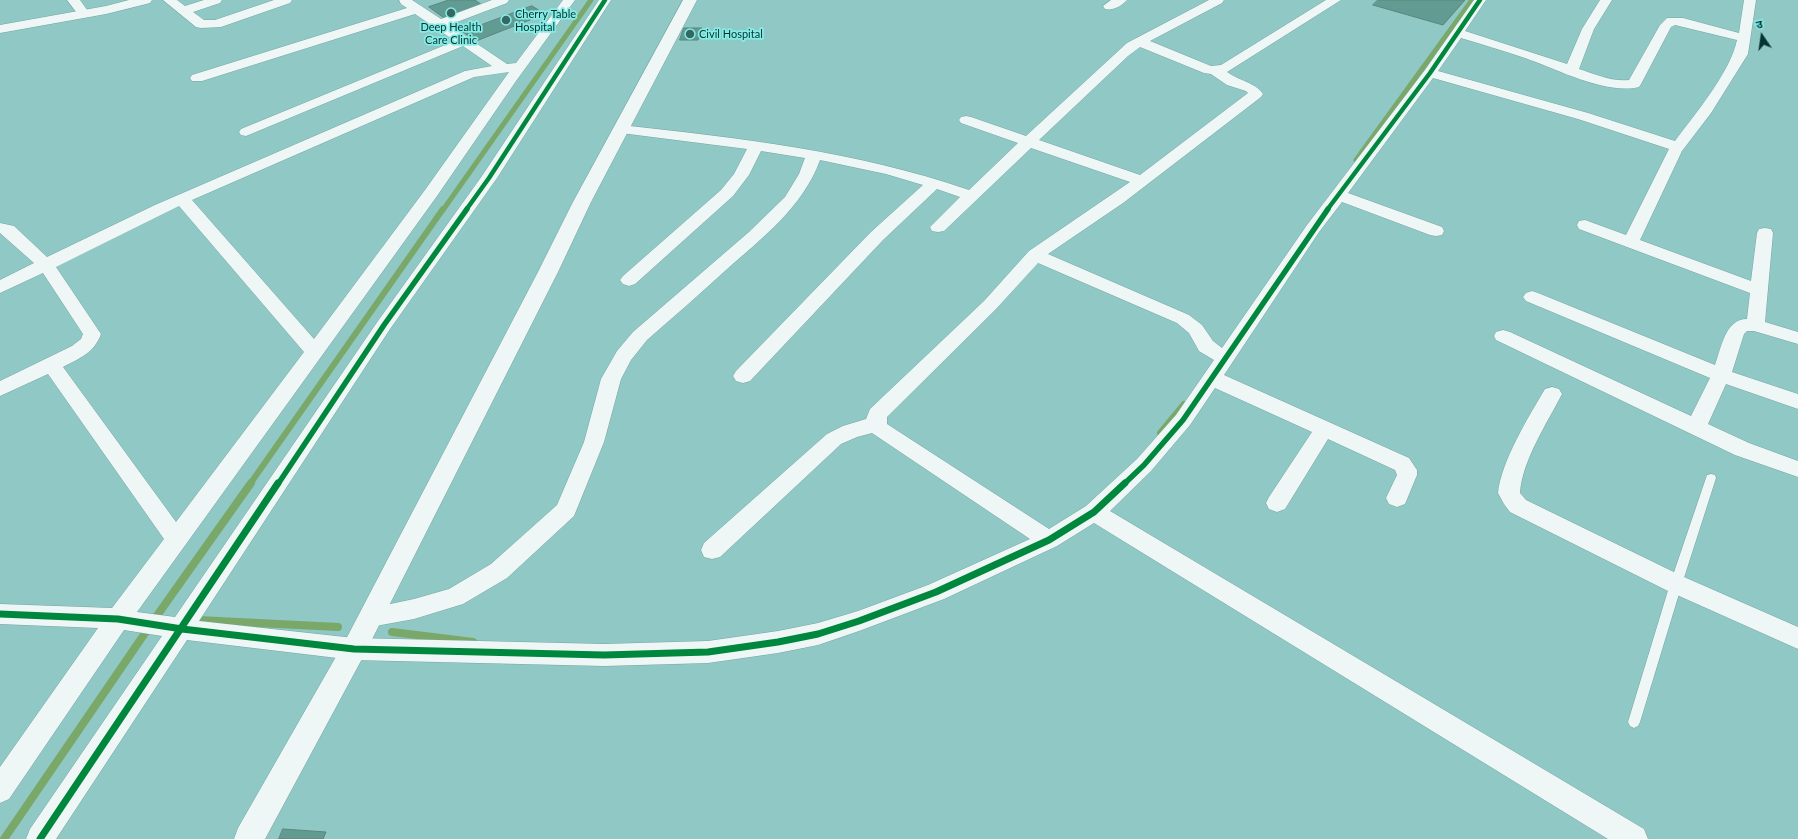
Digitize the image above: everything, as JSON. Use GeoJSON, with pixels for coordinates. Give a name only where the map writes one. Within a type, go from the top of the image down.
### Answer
{"type":"FeatureCollection","features":[{"type":"Feature","properties":{"kind":"street"},"geometry":{"type":"LineString","coordinates":[[73,0],[84,14]]}},
{"type":"Feature","properties":{"kind":"street"},"geometry":{"type":"LineString","coordinates":[[0,29],[84,14],[145,0]]}},
{"type":"Feature","properties":{"kind":"street"},"geometry":{"type":"LineString","coordinates":[[169,0],[201,24],[207,26],[286,0]]}},
{"type":"Feature","properties":{"kind":"street"},"geometry":{"type":"LineString","coordinates":[[184,11],[216,0]]}},
{"type":"Feature","properties":{"kind":"street"},"geometry":{"type":"LineString","coordinates":[[404,0],[465,41],[512,67]]}},
{"type":"Feature","properties":{"kind":"street"},"geometry":{"type":"LineString","coordinates":[[440,24],[503,0]]}},
{"type":"Feature","properties":{"kind":"street"},"geometry":{"type":"LineString","coordinates":[[0,790],[126,620],[176,539],[431,193],[512,67],[569,0]]}},
{"type":"Feature","properties":{"kind":"street"},"geometry":{"type":"LineString","coordinates":[[40,839],[171,628],[384,324],[489,178],[606,0]]}},
{"type":"Feature","properties":{"kind":"street"},"geometry":{"type":"LineString","coordinates":[[249,839],[354,649],[548,272],[582,202],[690,0]]}},
{"type":"Feature","properties":{"kind":"street"},"geometry":{"type":"LineString","coordinates":[[1109,6],[1121,0]]}},
{"type":"Feature","properties":{"kind":"street"},"geometry":{"type":"LineString","coordinates":[[938,227],[1123,53],[1140,42],[1218,0]]}},
{"type":"Feature","properties":{"kind":"street"},"geometry":{"type":"LineString","coordinates":[[1140,42],[1209,70],[1216,71],[1224,69],[1335,0]]}},
{"type":"Feature","properties":{"kind":"street"},"geometry":{"type":"LineString","coordinates":[[0,614],[126,620],[171,628],[354,649],[612,654],[708,652],[778,642],[825,632],[936,592],[1049,540],[1094,512],[1144,465],[1183,420],[1313,229],[1430,73],[1480,0]]}},
{"type":"Feature","properties":{"kind":"street"},"geometry":{"type":"LineString","coordinates":[[1572,70],[1588,29],[1606,0]]}},
{"type":"Feature","properties":{"kind":"street"},"geometry":{"type":"LineString","coordinates":[[1631,242],[1678,147],[1704,113],[1741,54],[1750,0]]}},
{"type":"Feature","properties":{"kind":"street"},"geometry":{"type":"LineString","coordinates":[[197,78],[417,9]]}},
{"type":"Feature","properties":{"kind":"street"},"geometry":{"type":"LineString","coordinates":[[1458,33],[1619,85],[1629,86],[1634,84],[1666,26],[1672,21],[1683,22],[1744,38]]}},
{"type":"Feature","properties":{"kind":"street"},"geometry":{"type":"LineString","coordinates":[[246,132],[465,41]]}},
{"type":"Feature","properties":{"kind":"street"},"geometry":{"type":"LineString","coordinates":[[0,288],[182,199],[470,74],[512,67]]}},
{"type":"Feature","properties":{"kind":"street"},"geometry":{"type":"LineString","coordinates":[[1049,540],[880,429],[876,422],[877,414],[990,305],[1035,255],[1117,200],[1256,94],[1251,88],[1232,82],[1216,71]]}},
{"type":"Feature","properties":{"kind":"street"},"geometry":{"type":"LineString","coordinates":[[1430,73],[1583,116],[1678,147]]}},
{"type":"Feature","properties":{"kind":"street"},"geometry":{"type":"LineString","coordinates":[[966,120],[1031,141],[1142,181]]}},
{"type":"Feature","properties":{"kind":"street"},"geometry":{"type":"LineString","coordinates":[[621,128],[756,146],[877,167],[934,183],[972,196]]}},
{"type":"Feature","properties":{"kind":"street"},"geometry":{"type":"LineString","coordinates":[[629,280],[727,193],[741,175],[756,146]]}},
{"type":"Feature","properties":{"kind":"street"},"geometry":{"type":"LineString","coordinates":[[370,617],[414,609],[455,597],[499,571],[566,510],[594,442],[611,379],[624,356],[640,336],[755,236],[791,200],[807,174],[814,155]]}},
{"type":"Feature","properties":{"kind":"street"},"geometry":{"type":"LineString","coordinates":[[743,376],[877,236],[934,183]]}},
{"type":"Feature","properties":{"kind":"street"},"geometry":{"type":"LineString","coordinates":[[1339,195],[1436,231]]}},
{"type":"Feature","properties":{"kind":"street"},"geometry":{"type":"LineString","coordinates":[[182,199],[314,351]]}},
{"type":"Feature","properties":{"kind":"street"},"geometry":{"type":"LineString","coordinates":[[1585,225],[1759,290]]}},
{"type":"Feature","properties":{"kind":"street"},"geometry":{"type":"LineString","coordinates":[[0,228],[8,230],[46,265],[92,334],[90,342],[79,351],[0,389]]}},
{"type":"Feature","properties":{"kind":"street"},"geometry":{"type":"LineString","coordinates":[[1755,325],[1765,233]]}},
{"type":"Feature","properties":{"kind":"street"},"geometry":{"type":"LineString","coordinates":[[1035,255],[1183,319],[1196,329],[1206,346],[1225,359]]}},
{"type":"Feature","properties":{"kind":"street"},"geometry":{"type":"LineString","coordinates":[[1532,297],[1721,375],[1798,402]]}},
{"type":"Feature","properties":{"kind":"street"},"geometry":{"type":"LineString","coordinates":[[1696,427],[1721,375],[1739,327],[1747,324],[1755,325],[1798,338]]}},
{"type":"Feature","properties":{"kind":"street"},"geometry":{"type":"LineString","coordinates":[[1503,336],[1742,449],[1798,469]]}},
{"type":"Feature","properties":{"kind":"street"},"geometry":{"type":"LineString","coordinates":[[51,364],[176,539]]}},
{"type":"Feature","properties":{"kind":"street"},"geometry":{"type":"LineString","coordinates":[[1212,378],[1402,464],[1407,470],[1397,498]]}},
{"type":"Feature","properties":{"kind":"street"},"geometry":{"type":"LineString","coordinates":[[1552,394],[1513,473],[1509,492],[1512,499],[1518,506],[1676,584],[1798,638]]}},
{"type":"Feature","properties":{"kind":"street"},"geometry":{"type":"LineString","coordinates":[[712,550],[834,439],[848,431],[860,427],[878,425]]}},
{"type":"Feature","properties":{"kind":"street"},"geometry":{"type":"LineString","coordinates":[[1277,503],[1324,429]]}},
{"type":"Feature","properties":{"kind":"street"},"geometry":{"type":"LineString","coordinates":[[1094,512],[1634,839]]}},
{"type":"Feature","properties":{"kind":"lane"},"geometry":{"type":"LineString","coordinates":[[1634,722],[1676,584],[1711,478]]}},
{"type":"Feature","properties":{"kind":"building"},"geometry":{"type":"Polygon","coordinates":[[[449,0],[475,0],[482,5],[444,18],[429,7],[449,0]]]}},
{"type":"Feature","properties":{"kind":"building"},"geometry":{"type":"Polygon","coordinates":[[[1378,0],[1465,0],[1443,25],[1373,5],[1378,0]]]}},
{"type":"Feature","properties":{"kind":"building"},"geometry":{"type":"Polygon","coordinates":[[[532,6],[545,14],[476,41],[463,32],[532,6]]]}},
{"type":"Feature","properties":{"kind":"building"},"geometry":{"type":"Polygon","coordinates":[[[684,28],[702,28],[698,40],[680,40],[684,28]]]}},
{"type":"Feature","properties":{"kind":"building"},"geometry":{"type":"Polygon","coordinates":[[[283,829],[326,832],[323,839],[279,839],[283,829]]]}},
{"type":"Feature","properties":{"kind":"waterway"},"geometry":{"type":"LineString","coordinates":[[443,210],[591,0]]}},
{"type":"Feature","properties":{"kind":"waterway"},"geometry":{"type":"LineString","coordinates":[[1356,160],[1472,0]]}},
{"type":"Feature","properties":{"kind":"waterway"},"geometry":{"type":"LineString","coordinates":[[250,484],[443,209]]}},
{"type":"Feature","properties":{"kind":"waterway"},"geometry":{"type":"LineString","coordinates":[[1160,433],[1184,404]]}},
{"type":"Feature","properties":{"kind":"waterway"},"geometry":{"type":"LineString","coordinates":[[4,839],[156,617],[251,483]]}},
{"type":"Feature","properties":{"kind":"waterway"},"geometry":{"type":"LineString","coordinates":[[198,620],[338,627]]}},
{"type":"Feature","properties":{"kind":"waterway"},"geometry":{"type":"LineString","coordinates":[[392,632],[473,642]]}},
{"type":"Feature","properties":{"kind":"cycle path"},"geometry":{"type":"LineString","coordinates":[[40,839],[384,325],[489,178],[605,0]]}},
{"type":"Feature","properties":{"kind":"cycle path"},"geometry":{"type":"LineString","coordinates":[[0,614],[118,619],[182,629],[354,649],[604,655],[708,652],[778,642],[818,634],[859,621],[936,592],[1049,540],[1094,512],[1144,465],[1183,420],[1313,229],[1430,73],[1480,0]]}},
{"type":"Feature","properties":{"kind":"place","name":"Deep Health Care Clinic"},"geometry":{"type":"Point","coordinates":[451,13]}},
{"type":"Feature","properties":{"kind":"place","name":"Cherry Table Hospital"},"geometry":{"type":"Point","coordinates":[506,20]}},
{"type":"Feature","properties":{"kind":"place","name":"Civil Hospital"},"geometry":{"type":"Point","coordinates":[690,34]}}]}
